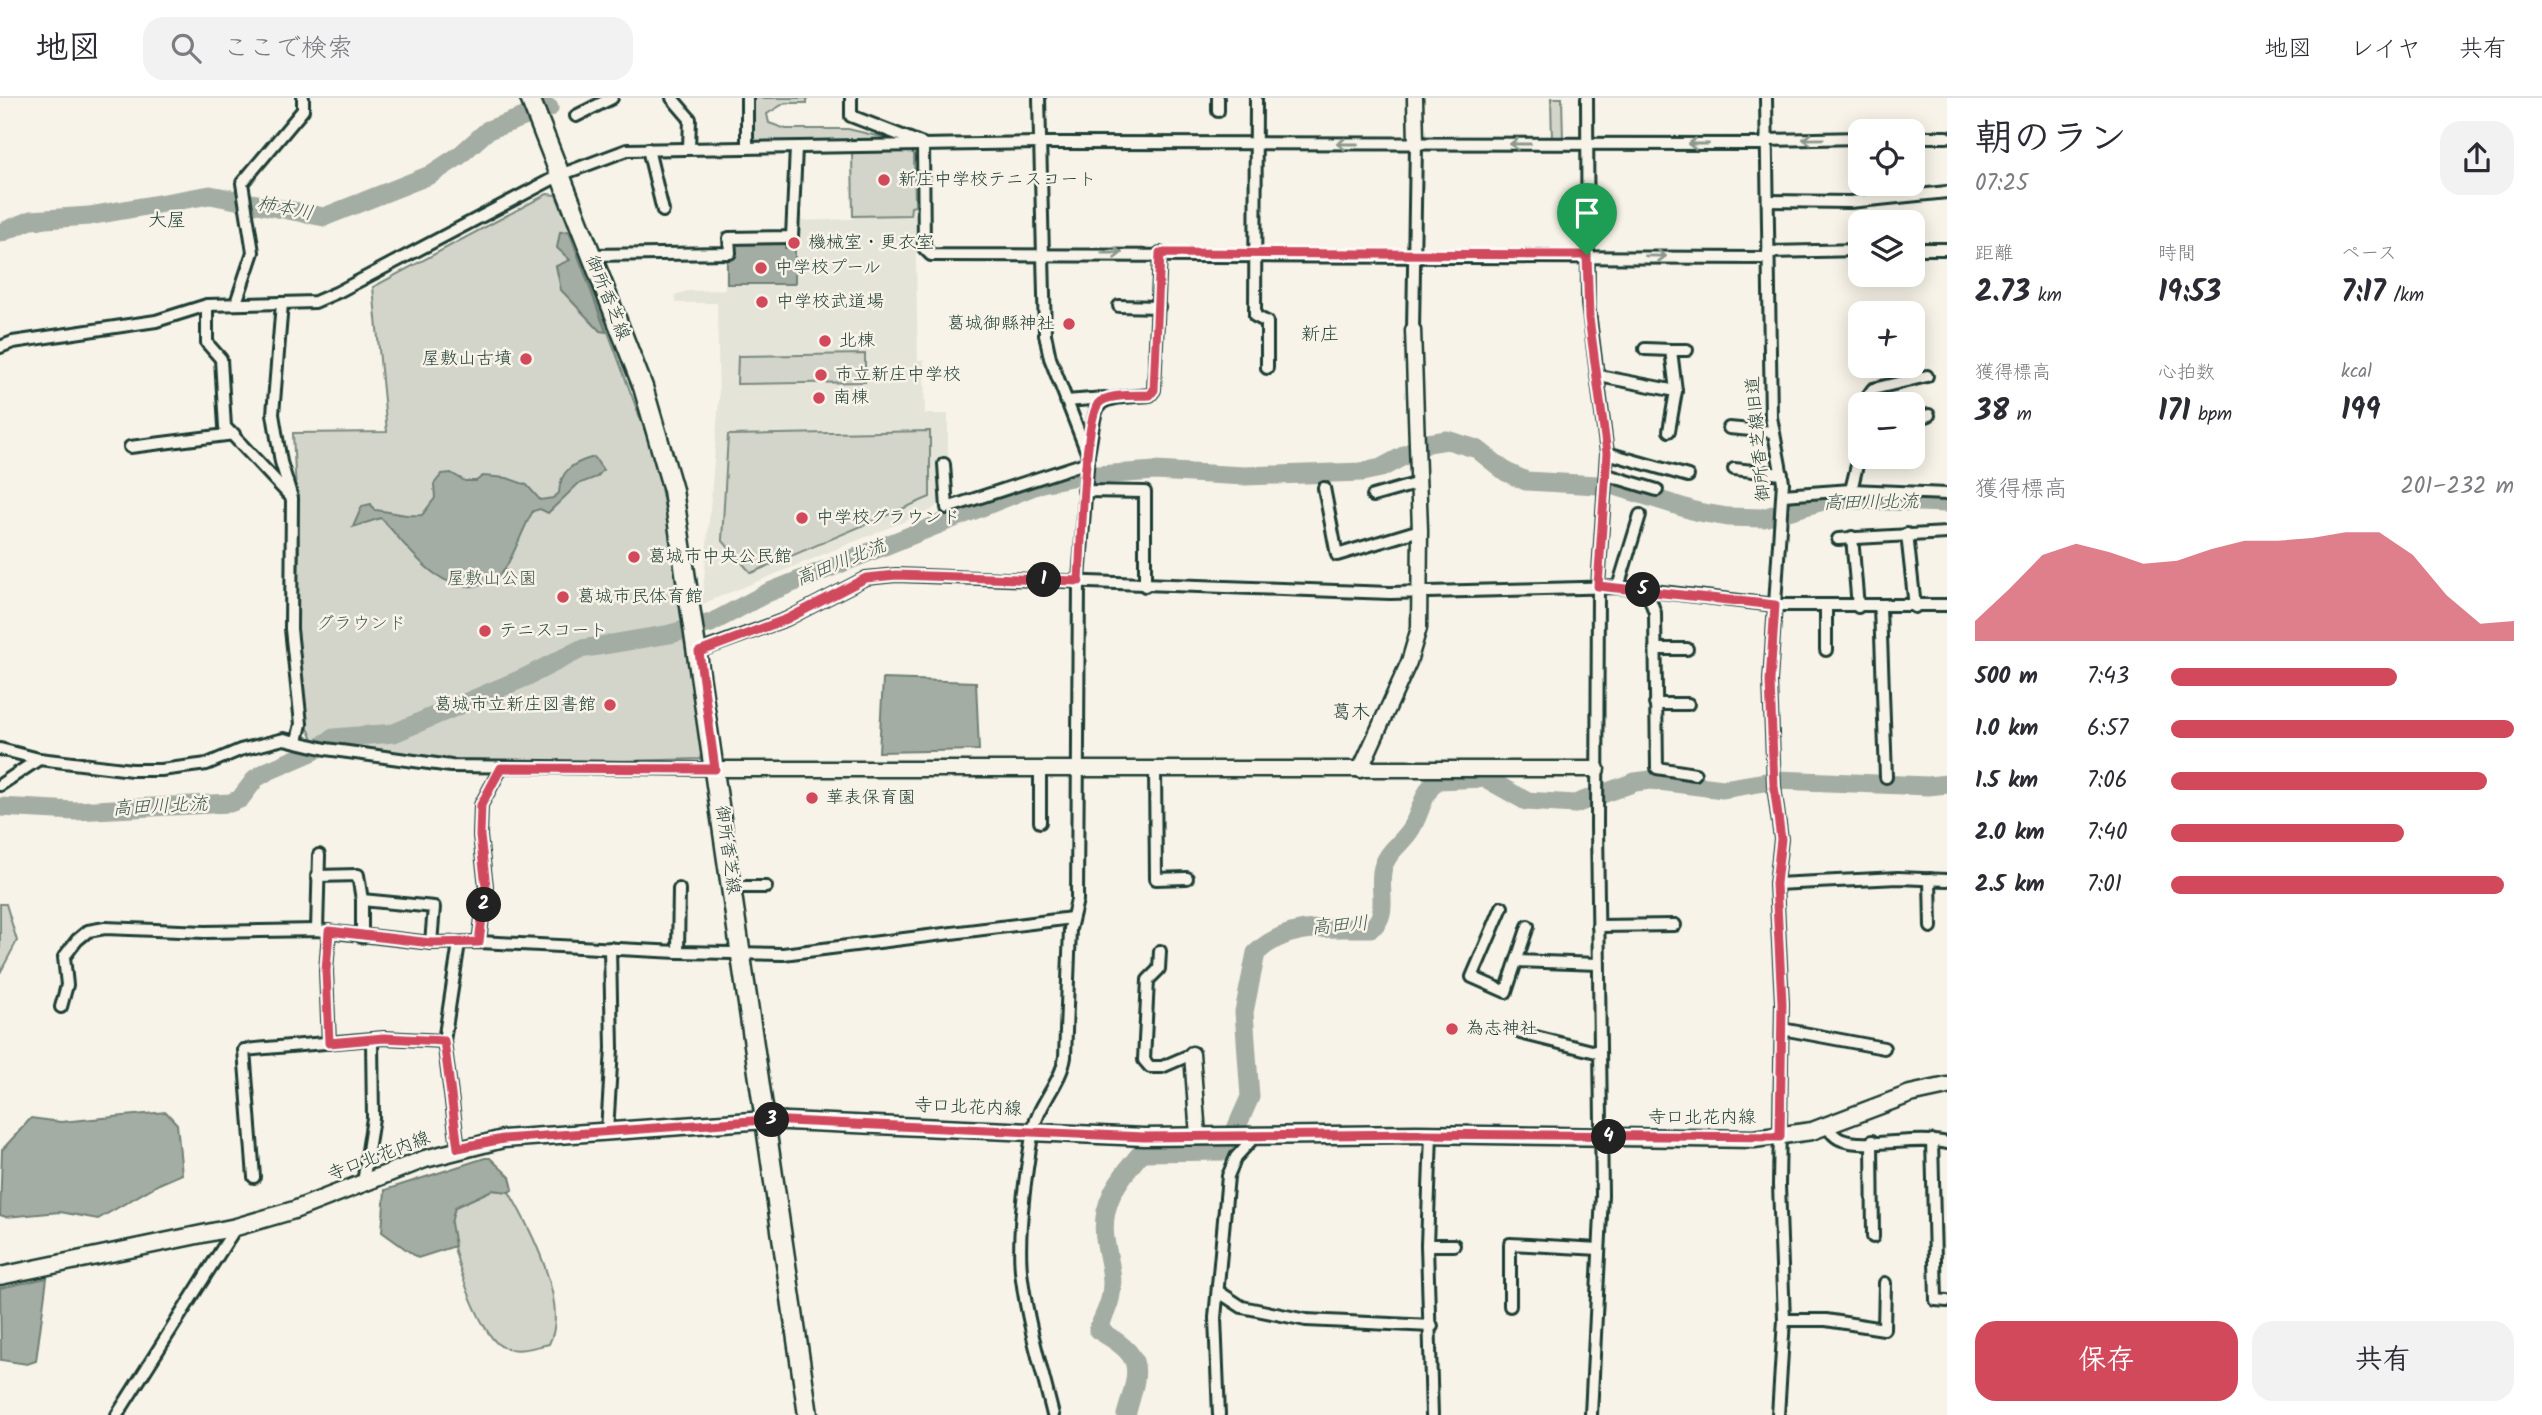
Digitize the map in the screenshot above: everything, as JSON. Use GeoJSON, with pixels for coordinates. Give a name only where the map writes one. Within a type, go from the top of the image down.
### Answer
{"type":"FeatureCollection","features":[{"type":"Feature","properties":{"kind":"main road","name":"御所香芝線"},"geometry":{"type":"LineString","coordinates":[[533,105],[643,387],[662,447],[680,527],[808,1415]]}},
{"type":"Feature","properties":{"kind":"main road","name":"寺口北花内線"},"geometry":{"type":"LineString","coordinates":[[0,1276],[236,1227],[293,1210],[458,1148],[503,1139],[765,1120],[1134,1136],[1431,1134],[1780,1137],[1826,1126],[1910,1094],[1947,1086]]}},
{"type":"Feature","properties":{"kind":"street"},"geometry":{"type":"LineString","coordinates":[[236,303],[253,252],[242,183],[303,110],[303,98]]}},
{"type":"Feature","properties":{"kind":"street"},"geometry":{"type":"LineString","coordinates":[[576,116],[612,98]]}},
{"type":"Feature","properties":{"kind":"street"},"geometry":{"type":"LineString","coordinates":[[672,98],[690,119],[689,148]]}},
{"type":"Feature","properties":{"kind":"street"},"geometry":{"type":"LineString","coordinates":[[747,98],[747,148]]}},
{"type":"Feature","properties":{"kind":"street"},"geometry":{"type":"LineString","coordinates":[[850,98],[850,116],[923,144]]}},
{"type":"Feature","properties":{"kind":"street"},"geometry":{"type":"LineString","coordinates":[[1039,98],[1045,334],[1087,462]]}},
{"type":"Feature","properties":{"kind":"street"},"geometry":{"type":"LineString","coordinates":[[1217,111],[1218,98]]}},
{"type":"Feature","properties":{"kind":"street"},"geometry":{"type":"LineString","coordinates":[[1256,98],[1255,316],[1267,322],[1267,368]]}},
{"type":"Feature","properties":{"kind":"street"},"geometry":{"type":"LineString","coordinates":[[1360,770],[1415,644],[1420,591],[1418,436],[1413,330],[1415,98]]}},
{"type":"Feature","properties":{"kind":"street"},"geometry":{"type":"LineString","coordinates":[[1587,98],[1589,318],[1599,376],[1607,453],[1607,489],[1598,586],[1597,798],[1601,1136],[1591,1415]]}},
{"type":"Feature","properties":{"kind":"street","name":"御所香芝線旧道"},"geometry":{"type":"LineString","coordinates":[[1766,98],[1773,432],[1782,474],[1783,495],[1770,681],[1774,786],[1781,839],[1776,884],[1782,1029],[1780,1137],[1784,1320],[1778,1415]]}},
{"type":"Feature","properties":{"kind":"street"},"geometry":{"type":"LineString","coordinates":[[1925,137],[1947,137]]}},
{"type":"Feature","properties":{"kind":"street"},"geometry":{"type":"LineString","coordinates":[[0,347],[13,342],[156,321],[207,304],[315,302],[560,175],[613,154],[648,149],[923,144],[1588,145],[1848,139]]}},
{"type":"Feature","properties":{"kind":"street"},"geometry":{"type":"LineString","coordinates":[[923,144],[924,248],[931,255],[1768,255],[1848,251]]}},
{"type":"Feature","properties":{"kind":"street"},"geometry":{"type":"LineString","coordinates":[[590,255],[730,253],[729,238],[792,237],[796,148]]}},
{"type":"Feature","properties":{"kind":"street"},"geometry":{"type":"LineString","coordinates":[[648,149],[663,211]]}},
{"type":"Feature","properties":{"kind":"street"},"geometry":{"type":"LineString","coordinates":[[1768,201],[1850,202],[1947,192]]}},
{"type":"Feature","properties":{"kind":"street"},"geometry":{"type":"LineString","coordinates":[[1925,249],[1947,249]]}},
{"type":"Feature","properties":{"kind":"street"},"geometry":{"type":"LineString","coordinates":[[1066,401],[1150,395],[1154,390],[1160,253]]}},
{"type":"Feature","properties":{"kind":"street"},"geometry":{"type":"LineString","coordinates":[[282,303],[273,414],[281,462],[292,498],[291,629],[301,724],[297,741]]}},
{"type":"Feature","properties":{"kind":"street"},"geometry":{"type":"LineString","coordinates":[[207,304],[207,343],[221,359],[225,427],[292,498]]}},
{"type":"Feature","properties":{"kind":"street"},"geometry":{"type":"LineString","coordinates":[[1119,306],[1159,307]]}},
{"type":"Feature","properties":{"kind":"street"},"geometry":{"type":"LineString","coordinates":[[1645,349],[1687,350]]}},
{"type":"Feature","properties":{"kind":"street"},"geometry":{"type":"LineString","coordinates":[[1669,431],[1676,391],[1671,350]]}},
{"type":"Feature","properties":{"kind":"street"},"geometry":{"type":"LineString","coordinates":[[1599,376],[1676,391]]}},
{"type":"Feature","properties":{"kind":"street"},"geometry":{"type":"LineString","coordinates":[[1870,392],[1873,388],[1927,376]]}},
{"type":"Feature","properties":{"kind":"street"},"geometry":{"type":"LineString","coordinates":[[1053,1415],[1021,1278],[1022,1226],[1034,1130],[1043,1100],[1064,1066],[1072,918],[1077,900],[1079,581],[1084,491],[1097,405],[1105,398]]}},
{"type":"Feature","properties":{"kind":"street"},"geometry":{"type":"LineString","coordinates":[[1925,416],[1929,415]]}},
{"type":"Feature","properties":{"kind":"street"},"geometry":{"type":"LineString","coordinates":[[1729,428],[1773,432]]}},
{"type":"Feature","properties":{"kind":"street"},"geometry":{"type":"LineString","coordinates":[[130,447],[234,435]]}},
{"type":"Feature","properties":{"kind":"street"},"geometry":{"type":"LineString","coordinates":[[1607,453],[1688,477]]}},
{"type":"Feature","properties":{"kind":"street"},"geometry":{"type":"LineString","coordinates":[[944,464],[947,508],[1087,462]]}},
{"type":"Feature","properties":{"kind":"street"},"geometry":{"type":"LineString","coordinates":[[1734,469],[1782,474]]}},
{"type":"Feature","properties":{"kind":"street"},"geometry":{"type":"LineString","coordinates":[[1851,490],[1856,469]]}},
{"type":"Feature","properties":{"kind":"street"},"geometry":{"type":"LineString","coordinates":[[1607,475],[1657,490]]}},
{"type":"Feature","properties":{"kind":"street"},"geometry":{"type":"LineString","coordinates":[[1373,496],[1419,483]]}},
{"type":"Feature","properties":{"kind":"street"},"geometry":{"type":"LineString","coordinates":[[1324,488],[1337,555],[1420,530]]}},
{"type":"Feature","properties":{"kind":"street"},"geometry":{"type":"LineString","coordinates":[[1783,495],[1851,490],[1909,495],[1947,494]]}},
{"type":"Feature","properties":{"kind":"street"},"geometry":{"type":"LineString","coordinates":[[1084,491],[1145,492],[1145,586]]}},
{"type":"Feature","properties":{"kind":"street"},"geometry":{"type":"LineString","coordinates":[[1618,587],[1640,515]]}},
{"type":"Feature","properties":{"kind":"street"},"geometry":{"type":"LineString","coordinates":[[1838,538],[1947,533]]}},
{"type":"Feature","properties":{"kind":"street"},"geometry":{"type":"LineString","coordinates":[[1907,534],[1915,607]]}},
{"type":"Feature","properties":{"kind":"street"},"geometry":{"type":"LineString","coordinates":[[1852,537],[1858,607]]}},
{"type":"Feature","properties":{"kind":"street"},"geometry":{"type":"LineString","coordinates":[[696,635],[787,619],[866,578],[896,575],[1145,586],[1420,591],[1598,586],[1775,605],[1947,606]]}},
{"type":"Feature","properties":{"kind":"street"},"geometry":{"type":"LineString","coordinates":[[1647,590],[1655,613],[1657,768],[1695,774]]}},
{"type":"Feature","properties":{"kind":"street"},"geometry":{"type":"LineString","coordinates":[[1826,607],[1826,650]]}},
{"type":"Feature","properties":{"kind":"street"},"geometry":{"type":"LineString","coordinates":[[1880,607],[1886,777]]}},
{"type":"Feature","properties":{"kind":"street"},"geometry":{"type":"LineString","coordinates":[[1655,649],[1687,649]]}},
{"type":"Feature","properties":{"kind":"street"},"geometry":{"type":"LineString","coordinates":[[1655,704],[1688,704]]}},
{"type":"Feature","properties":{"kind":"street"},"geometry":{"type":"LineString","coordinates":[[0,749],[39,759],[132,770],[161,770],[207,764],[240,750],[284,739],[326,749],[451,766],[501,768],[1597,769]]}},
{"type":"Feature","properties":{"kind":"street"},"geometry":{"type":"LineString","coordinates":[[0,785],[39,759]]}},
{"type":"Feature","properties":{"kind":"street"},"geometry":{"type":"LineString","coordinates":[[479,942],[486,886],[480,836],[481,805],[501,768]]}},
{"type":"Feature","properties":{"kind":"street"},"geometry":{"type":"LineString","coordinates":[[1040,769],[1040,822]]}},
{"type":"Feature","properties":{"kind":"street"},"geometry":{"type":"LineString","coordinates":[[1155,769],[1156,878],[1187,878]]}},
{"type":"Feature","properties":{"kind":"street"},"geometry":{"type":"LineString","coordinates":[[317,930],[319,855]]}},
{"type":"Feature","properties":{"kind":"street"},"geometry":{"type":"LineString","coordinates":[[317,876],[358,875],[362,900],[362,937]]}},
{"type":"Feature","properties":{"kind":"street"},"geometry":{"type":"LineString","coordinates":[[1930,879],[1931,927]]}},
{"type":"Feature","properties":{"kind":"street"},"geometry":{"type":"LineString","coordinates":[[1776,884],[1947,880]]}},
{"type":"Feature","properties":{"kind":"street"},"geometry":{"type":"LineString","coordinates":[[732,887],[766,887]]}},
{"type":"Feature","properties":{"kind":"street"},"geometry":{"type":"LineString","coordinates":[[678,952],[679,889]]}},
{"type":"Feature","properties":{"kind":"street"},"geometry":{"type":"LineString","coordinates":[[362,900],[434,907],[431,943]]}},
{"type":"Feature","properties":{"kind":"street"},"geometry":{"type":"LineString","coordinates":[[1502,907],[1472,977],[1506,992],[1528,926]]}},
{"type":"Feature","properties":{"kind":"street"},"geometry":{"type":"LineString","coordinates":[[61,1007],[67,985],[64,957],[76,940],[88,931],[105,928],[205,932],[317,930],[431,943],[479,942],[742,953],[816,952],[1072,918]]}},
{"type":"Feature","properties":{"kind":"street"},"geometry":{"type":"LineString","coordinates":[[1598,926],[1675,925]]}},
{"type":"Feature","properties":{"kind":"street"},"geometry":{"type":"LineString","coordinates":[[329,931],[326,971],[329,1043]]}},
{"type":"Feature","properties":{"kind":"street"},"geometry":{"type":"LineString","coordinates":[[458,1148],[444,1041],[459,943]]}},
{"type":"Feature","properties":{"kind":"street"},"geometry":{"type":"LineString","coordinates":[[607,1132],[612,1048],[610,948]]}},
{"type":"Feature","properties":{"kind":"street"},"geometry":{"type":"LineString","coordinates":[[1160,951],[1159,969],[1148,980],[1144,1060],[1150,1067],[1162,1067],[1192,1054],[1198,1136]]}},
{"type":"Feature","properties":{"kind":"street"},"geometry":{"type":"LineString","coordinates":[[1517,961],[1598,964]]}},
{"type":"Feature","properties":{"kind":"street"},"geometry":{"type":"LineString","coordinates":[[1782,1029],[1884,1048]]}},
{"type":"Feature","properties":{"kind":"street"},"geometry":{"type":"LineString","coordinates":[[1520,1033],[1600,1053]]}},
{"type":"Feature","properties":{"kind":"street"},"geometry":{"type":"LineString","coordinates":[[363,1183],[373,1118],[372,1040]]}},
{"type":"Feature","properties":{"kind":"street"},"geometry":{"type":"LineString","coordinates":[[254,1177],[244,1050],[372,1040],[444,1041]]}},
{"type":"Feature","properties":{"kind":"street"},"geometry":{"type":"LineString","coordinates":[[1826,1126],[1841,1140],[1931,1140],[1947,1143]]}},
{"type":"Feature","properties":{"kind":"street"},"geometry":{"type":"LineString","coordinates":[[1431,1134],[1427,1245],[1432,1326],[1432,1415]]}},
{"type":"Feature","properties":{"kind":"street"},"geometry":{"type":"LineString","coordinates":[[1219,1415],[1215,1336],[1230,1167],[1250,1135]]}},
{"type":"Feature","properties":{"kind":"street"},"geometry":{"type":"LineString","coordinates":[[1931,1140],[1936,1300],[1947,1301]]}},
{"type":"Feature","properties":{"kind":"street"},"geometry":{"type":"LineString","coordinates":[[1872,1141],[1873,1237]]}},
{"type":"Feature","properties":{"kind":"street"},"geometry":{"type":"LineString","coordinates":[[117,1415],[236,1227]]}},
{"type":"Feature","properties":{"kind":"street"},"geometry":{"type":"LineString","coordinates":[[1510,1306],[1510,1244],[1599,1249]]}},
{"type":"Feature","properties":{"kind":"street"},"geometry":{"type":"LineString","coordinates":[[1427,1245],[1454,1245]]}},
{"type":"Feature","properties":{"kind":"street"},"geometry":{"type":"LineString","coordinates":[[1784,1320],[1826,1320],[1884,1329],[1885,1283]]}},
{"type":"Feature","properties":{"kind":"street"},"geometry":{"type":"LineString","coordinates":[[1219,1292],[1242,1307],[1306,1320],[1432,1326]]}},
{"type":"Feature","properties":{"kind":"shaded area","name":"市立新庄中学校"},"geometry":{"type":"Polygon","coordinates":[[[852,150],[914,154],[918,360],[924,360],[925,414],[948,414],[948,462],[939,463],[939,503],[932,510],[702,604],[719,400],[717,303],[676,303],[675,295],[687,291],[725,290],[725,256],[785,239],[794,221],[853,219],[852,150]]]}},
{"type":"Feature","properties":{"kind":"shaded area"},"geometry":{"type":"Polygon","coordinates":[[[569,231],[606,332],[600,331],[561,290],[556,266],[570,260],[557,248],[560,232],[569,231]]]}},
{"type":"Feature","properties":{"kind":"shaded area","name":"中学校プール"},"geometry":{"type":"Polygon","coordinates":[[[732,239],[785,239],[785,248],[795,248],[795,284],[727,284],[727,259],[732,259],[732,239]]]}},
{"type":"Feature","properties":{"kind":"shaded area"},"geometry":{"type":"Polygon","coordinates":[[[594,457],[603,470],[597,477],[578,484],[548,513],[540,509],[533,511],[504,570],[481,585],[450,583],[437,575],[412,554],[381,518],[353,527],[362,506],[371,504],[374,510],[422,515],[435,498],[434,484],[442,474],[451,473],[465,481],[476,481],[483,476],[507,478],[527,485],[540,500],[553,498],[559,493],[562,479],[569,469],[594,457]]]}},
{"type":"Feature","properties":{"kind":"shaded area"},"geometry":{"type":"Polygon","coordinates":[[[883,679],[976,682],[979,750],[879,752],[883,679]]]}},
{"type":"Feature","properties":{"kind":"shaded area"},"geometry":{"type":"Polygon","coordinates":[[[166,1112],[177,1124],[182,1174],[98,1219],[60,1212],[6,1217],[0,1215],[2,1150],[31,1118],[61,1122],[166,1112]]]}},
{"type":"Feature","properties":{"kind":"shaded area"},"geometry":{"type":"Polygon","coordinates":[[[490,1158],[510,1177],[513,1189],[509,1192],[492,1190],[455,1207],[451,1223],[455,1246],[418,1258],[382,1232],[385,1190],[490,1158]]]}},
{"type":"Feature","properties":{"kind":"shaded area"},"geometry":{"type":"Polygon","coordinates":[[[47,1278],[36,1361],[27,1364],[1,1360],[0,1288],[47,1278]]]}},
{"type":"Feature","properties":{"kind":"green space"},"geometry":{"type":"Polygon","coordinates":[[[742,98],[807,98],[807,103],[785,103],[767,114],[769,123],[786,129],[848,129],[890,139],[890,143],[741,145],[742,98]]]}},
{"type":"Feature","properties":{"kind":"green space"},"geometry":{"type":"Polygon","coordinates":[[[1551,98],[1562,98],[1563,141],[1552,141],[1551,98]]]}},
{"type":"Feature","properties":{"kind":"green space","name":"新庄中学校テニスコート"},"geometry":{"type":"Polygon","coordinates":[[[907,149],[914,154],[915,206],[911,207],[910,215],[853,216],[852,150],[907,149]]]}},
{"type":"Feature","properties":{"kind":"green space","name":"屋敷山公園"},"geometry":{"type":"Polygon","coordinates":[[[547,194],[556,195],[655,458],[672,545],[703,745],[700,759],[582,762],[441,760],[311,745],[313,739],[305,722],[296,625],[299,552],[293,433],[387,432],[373,287],[547,194]]]}},
{"type":"Feature","properties":{"kind":"green space"},"geometry":{"type":"Polygon","coordinates":[[[865,354],[865,382],[737,384],[738,356],[865,354]]]}},
{"type":"Feature","properties":{"kind":"green space","name":"中学校グラウンド"},"geometry":{"type":"Polygon","coordinates":[[[930,431],[930,497],[751,573],[722,540],[728,435],[930,431]]]}},
{"type":"Feature","properties":{"kind":"green space"},"geometry":{"type":"Polygon","coordinates":[[[0,904],[6,904],[17,941],[0,973],[0,904]]]}},
{"type":"Feature","properties":{"kind":"green space"},"geometry":{"type":"Polygon","coordinates":[[[492,1190],[509,1192],[545,1266],[555,1308],[554,1327],[549,1344],[519,1350],[501,1346],[484,1326],[467,1290],[455,1251],[451,1219],[455,1207],[492,1190]]]}},
{"type":"Feature","properties":{"kind":"waterway","name":"柿本川"},"geometry":{"type":"LineString","coordinates":[[0,233],[31,220],[89,216],[210,195],[324,217],[430,175],[459,156],[488,130],[549,108]]}},
{"type":"Feature","properties":{"kind":"waterway","name":"高田川北流"},"geometry":{"type":"LineString","coordinates":[[0,807],[75,811],[230,803],[240,799],[256,778],[314,751],[333,738],[394,733],[526,677],[581,649],[670,634],[711,623],[767,593],[1042,483],[1071,477],[1155,471],[1244,476],[1362,472],[1381,468],[1428,443],[1447,440],[1477,449],[1506,472],[1526,481],[1615,486],[1698,512],[1728,517],[1763,518],[1830,499],[1947,503]]}},
{"type":"Feature","properties":{"kind":"waterway","name":"高田川"},"geometry":{"type":"LineString","coordinates":[[1126,1415],[1136,1374],[1135,1364],[1124,1348],[1098,1330],[1112,1288],[1104,1231],[1112,1194],[1142,1152],[1226,1151],[1250,1097],[1244,1012],[1256,953],[1268,943],[1296,932],[1325,928],[1371,928],[1377,923],[1382,910],[1383,866],[1409,832],[1428,792],[1437,780],[1485,778],[1526,801],[1575,804],[1635,782],[1651,780],[1723,789],[1777,780],[1928,786],[1947,784]]}},
{"type":"Feature","properties":{"kind":"place","name":"新庄中学校テニスコート"},"geometry":{"type":"Point","coordinates":[884,180]}},
{"type":"Feature","properties":{"kind":"place","name":"機械室・更衣室"},"geometry":{"type":"Point","coordinates":[794,243]}},
{"type":"Feature","properties":{"kind":"place","name":"中学校プール"},"geometry":{"type":"Point","coordinates":[761,268]}},
{"type":"Feature","properties":{"kind":"place","name":"中学校武道場"},"geometry":{"type":"Point","coordinates":[762,302]}},
{"type":"Feature","properties":{"kind":"place","name":"葛城御縣神社"},"geometry":{"type":"Point","coordinates":[1069,324]}},
{"type":"Feature","properties":{"kind":"place","name":"北棟"},"geometry":{"type":"Point","coordinates":[825,341]}},
{"type":"Feature","properties":{"kind":"place","name":"屋敷山古墳"},"geometry":{"type":"Point","coordinates":[526,359]}},
{"type":"Feature","properties":{"kind":"place","name":"市立新庄中学校"},"geometry":{"type":"Point","coordinates":[821,375]}},
{"type":"Feature","properties":{"kind":"place","name":"南棟"},"geometry":{"type":"Point","coordinates":[819,398]}},
{"type":"Feature","properties":{"kind":"place","name":"中学校グラウンド"},"geometry":{"type":"Point","coordinates":[802,518]}},
{"type":"Feature","properties":{"kind":"place","name":"葛城市中央公民館"},"geometry":{"type":"Point","coordinates":[634,557]}},
{"type":"Feature","properties":{"kind":"place","name":"葛城市民体育館"},"geometry":{"type":"Point","coordinates":[563,597]}},
{"type":"Feature","properties":{"kind":"place","name":"テニスコート"},"geometry":{"type":"Point","coordinates":[485,631]}},
{"type":"Feature","properties":{"kind":"place","name":"葛城市立新庄図書館"},"geometry":{"type":"Point","coordinates":[610,705]}},
{"type":"Feature","properties":{"kind":"place","name":"華表保育園"},"geometry":{"type":"Point","coordinates":[812,798]}},
{"type":"Feature","properties":{"kind":"place","name":"為志神社"},"geometry":{"type":"Point","coordinates":[1452,1029]}},
{"type":"Feature","properties":{"kind":"district","name":"大屋"},"geometry":{"type":"Point","coordinates":[167,221]}},
{"type":"Feature","properties":{"kind":"district","name":"新庄"},"geometry":{"type":"Point","coordinates":[1320,335]}},
{"type":"Feature","properties":{"kind":"district","name":"葛木"},"geometry":{"type":"Point","coordinates":[1351,713]}},
{"type":"Feature","properties":{"kind":"route"},"geometry":{"type":"LineString","coordinates":[[1160,253],[1587,255],[1589,318],[1599,376],[1607,453],[1607,489],[1598,586],[1775,605],[1770,681],[1774,786],[1781,839],[1776,884],[1782,977],[1780,1137],[1754,1139],[1417,1134],[1144,1137],[765,1120],[503,1139],[458,1148],[444,1041],[384,1038],[329,1043],[326,971],[329,931],[362,937],[431,943],[479,942],[486,886],[480,836],[481,805],[501,768],[554,766],[715,769],[699,652],[787,619],[866,578],[896,575],[1079,581],[1084,491],[1097,405],[1105,398],[1150,395],[1154,390],[1160,253]]}},
{"type":"Feature","properties":{"kind":"park label","name":"グラウンド"},"geometry":{"type":"Point","coordinates":[361,624]}}]}
